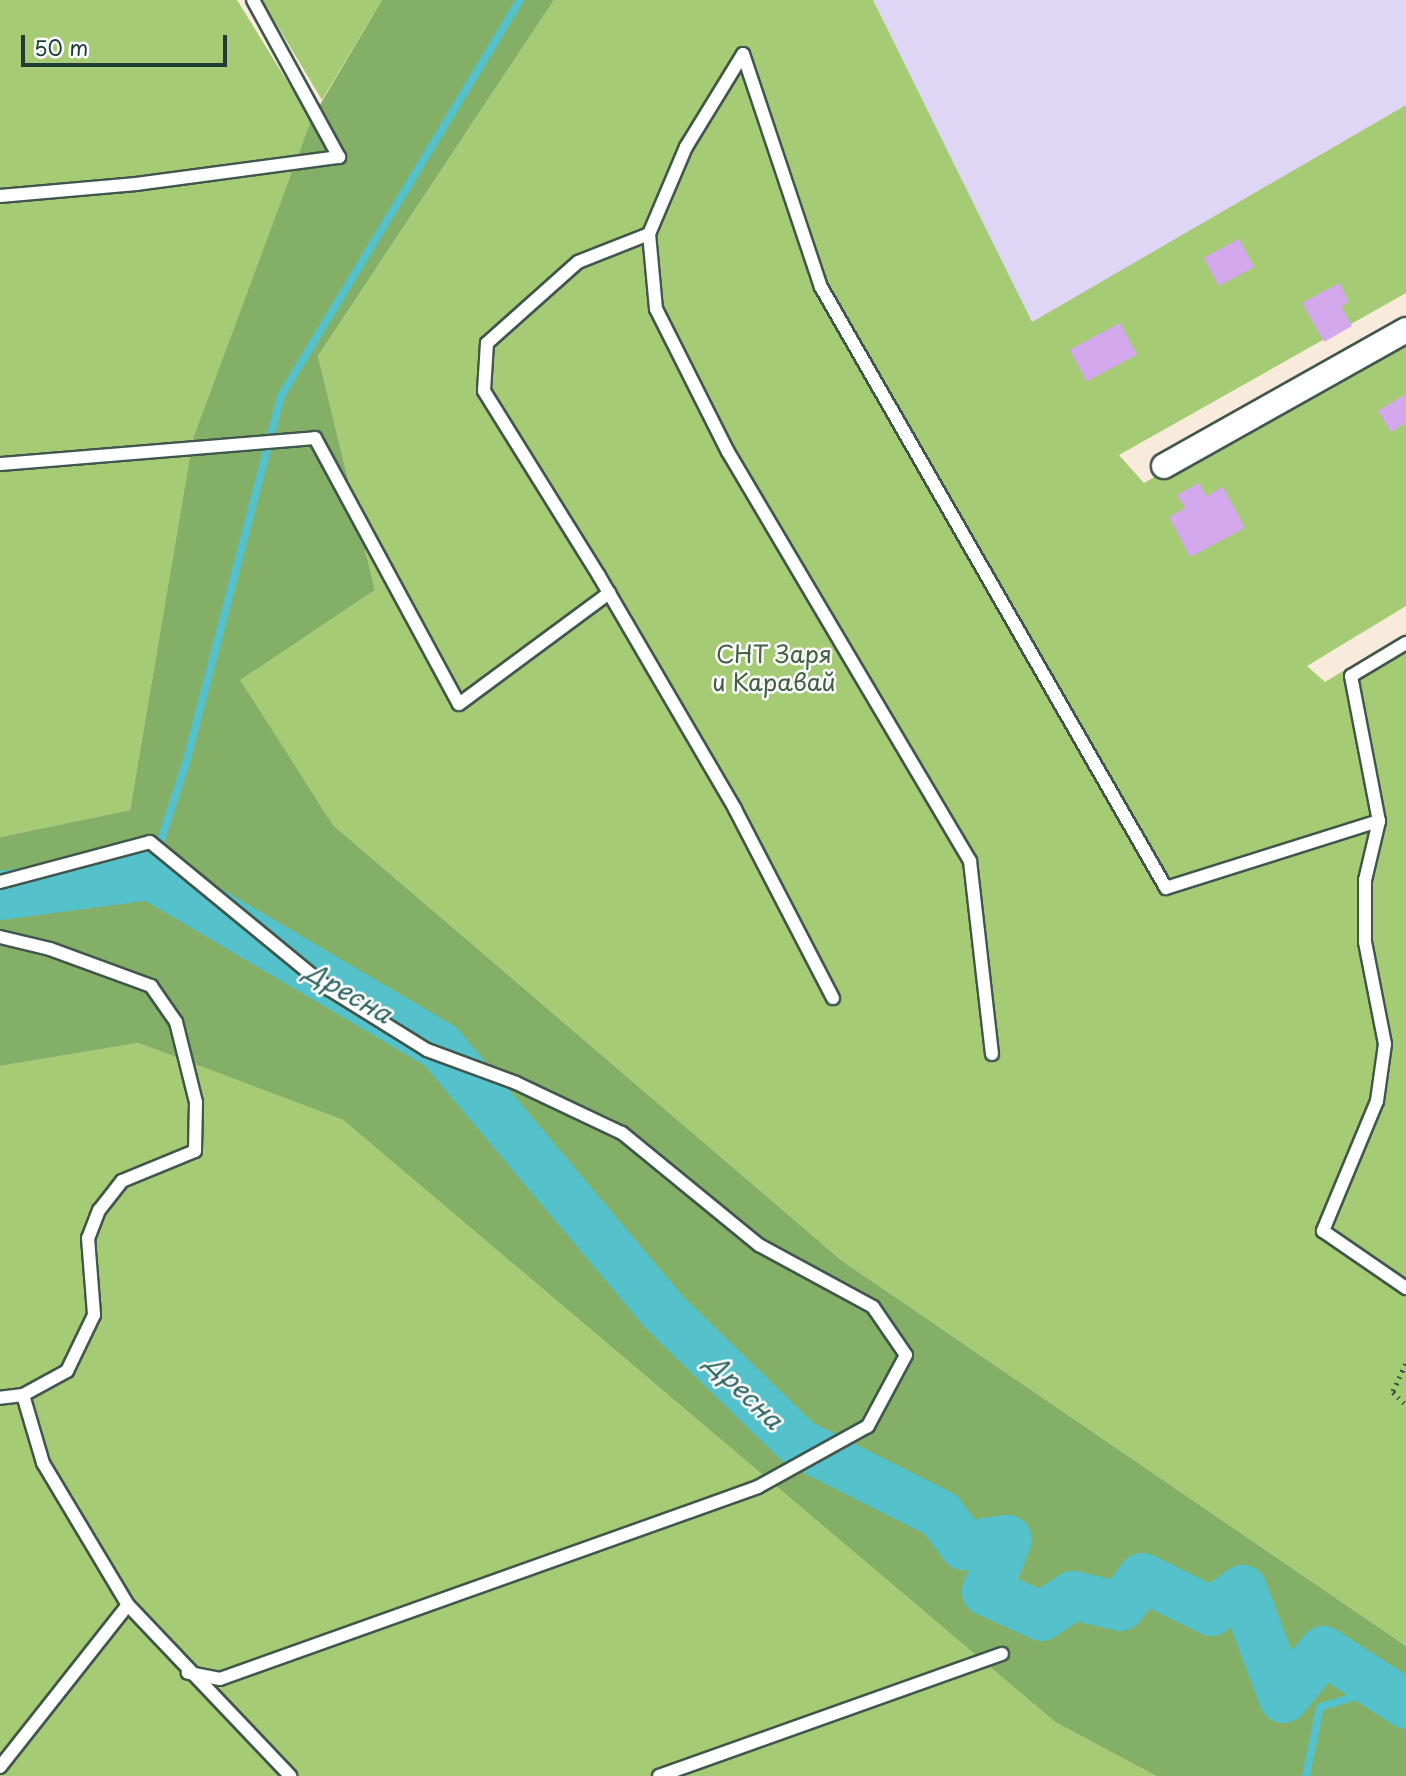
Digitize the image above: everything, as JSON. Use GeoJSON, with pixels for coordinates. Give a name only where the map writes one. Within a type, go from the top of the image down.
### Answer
{"type":"FeatureCollection","features":[{"type":"Feature","properties":{"kind":"street"},"geometry":{"type":"LineString","coordinates":[[1164,466],[1406,330]]}},
{"type":"Feature","properties":{"kind":"lane"},"geometry":{"type":"LineString","coordinates":[[0,196],[136,184],[339,157],[253,0]]}},
{"type":"Feature","properties":{"kind":"lane"},"geometry":{"type":"LineString","coordinates":[[992,1054],[970,861],[728,452],[656,309],[649,234],[687,147],[743,54],[821,287],[1166,888],[1379,821]]}},
{"type":"Feature","properties":{"kind":"lane"},"geometry":{"type":"LineString","coordinates":[[649,234],[578,262],[487,343],[484,391],[609,593],[735,809],[833,998]]}},
{"type":"Feature","properties":{"kind":"lane"},"geometry":{"type":"LineString","coordinates":[[0,464],[315,438],[459,704],[609,593]]}},
{"type":"Feature","properties":{"kind":"lane"},"geometry":{"type":"LineString","coordinates":[[1406,643],[1351,676],[1379,821],[1365,880],[1365,942],[1385,1044],[1377,1101],[1323,1231],[1406,1288]]}},
{"type":"Feature","properties":{"kind":"lane"},"geometry":{"type":"LineString","coordinates":[[0,881],[150,842],[227,902],[329,989],[427,1050],[622,1133],[759,1245],[873,1307],[906,1355],[869,1426],[758,1487],[220,1679],[188,1673]]}},
{"type":"Feature","properties":{"kind":"lane"},"geometry":{"type":"LineString","coordinates":[[0,937],[50,949],[151,986],[176,1022],[196,1102],[195,1151],[122,1181],[99,1210],[88,1238],[94,1315],[84,1342],[67,1371],[23,1395],[0,1398]]}},
{"type":"Feature","properties":{"kind":"lane"},"geometry":{"type":"LineString","coordinates":[[23,1395],[43,1463],[128,1605],[188,1673],[290,1776]]}},
{"type":"Feature","properties":{"kind":"lane"},"geometry":{"type":"LineString","coordinates":[[0,1767],[128,1605]]}},
{"type":"Feature","properties":{"kind":"lane"},"geometry":{"type":"LineString","coordinates":[[659,1776],[1002,1654]]}},
{"type":"Feature","properties":{"kind":"path"},"geometry":{"type":"LineString","coordinates":[[1406,1365],[1393,1392],[1406,1405]]}},
{"type":"Feature","properties":{"kind":"shaded area"},"geometry":{"type":"Polygon","coordinates":[[[873,0],[1406,0],[1406,105],[1032,323],[873,0]]]}},
{"type":"Feature","properties":{"kind":"green space"},"geometry":{"type":"Polygon","coordinates":[[[0,0],[237,0],[311,120],[193,438],[130,810],[0,837],[0,0]]]}},
{"type":"Feature","properties":{"kind":"green space"},"geometry":{"type":"Polygon","coordinates":[[[262,0],[382,0],[322,100],[262,0]]]}},
{"type":"Feature","properties":{"kind":"green space"},"geometry":{"type":"Polygon","coordinates":[[[382,0],[554,0],[318,356],[375,590],[240,680],[333,825],[841,1260],[1406,1646],[1406,1776],[1156,1776],[1055,1722],[343,1120],[138,1043],[0,1066],[0,837],[130,810],[193,438],[311,120],[382,0]]]}},
{"type":"Feature","properties":{"kind":"green space","name":"СНТ Заря и Каравай"},"geometry":{"type":"Polygon","coordinates":[[[554,0],[873,0],[1032,322],[1406,105],[1406,293],[1119,455],[1144,483],[1406,333],[1406,606],[1307,666],[1325,682],[1406,633],[1406,1646],[841,1260],[333,825],[239,680],[375,590],[318,356],[554,0]]]}},
{"type":"Feature","properties":{"kind":"green space"},"geometry":{"type":"Polygon","coordinates":[[[138,1043],[343,1120],[1055,1722],[1156,1776],[0,1776],[0,1066],[138,1043]]]}},
{"type":"Feature","properties":{"kind":"building"},"geometry":{"type":"Polygon","coordinates":[[[1239,239],[1254,267],[1219,286],[1204,258],[1239,239]]]}},
{"type":"Feature","properties":{"kind":"building"},"geometry":{"type":"Polygon","coordinates":[[[1339,283],[1349,302],[1341,306],[1352,326],[1324,342],[1302,303],[1339,283]]]}},
{"type":"Feature","properties":{"kind":"building"},"geometry":{"type":"Polygon","coordinates":[[[1120,323],[1137,355],[1087,382],[1070,350],[1120,323]]]}},
{"type":"Feature","properties":{"kind":"building"},"geometry":{"type":"Polygon","coordinates":[[[1406,394],[1406,423],[1391,432],[1378,411],[1406,394]]]}},
{"type":"Feature","properties":{"kind":"building"},"geometry":{"type":"Polygon","coordinates":[[[1199,483],[1206,496],[1223,487],[1245,528],[1190,557],[1169,517],[1185,508],[1177,495],[1199,483]]]}},
{"type":"Feature","properties":{"kind":"waterway"},"geometry":{"type":"LineString","coordinates":[[150,875],[187,759],[281,396],[520,0]]}},
{"type":"Feature","properties":{"kind":"waterway","name":"Дресна"},"geometry":{"type":"LineString","coordinates":[[0,895],[150,875],[440,1046],[662,1310],[799,1443],[940,1514],[963,1545],[1007,1539],[986,1591],[1041,1616],[1072,1595],[1120,1606],[1142,1577],[1211,1611],[1242,1589],[1283,1698],[1323,1650],[1406,1704]]}},
{"type":"Feature","properties":{"kind":"waterway"},"geometry":{"type":"LineString","coordinates":[[1306,1776],[1320,1707],[1381,1689]]}}]}
